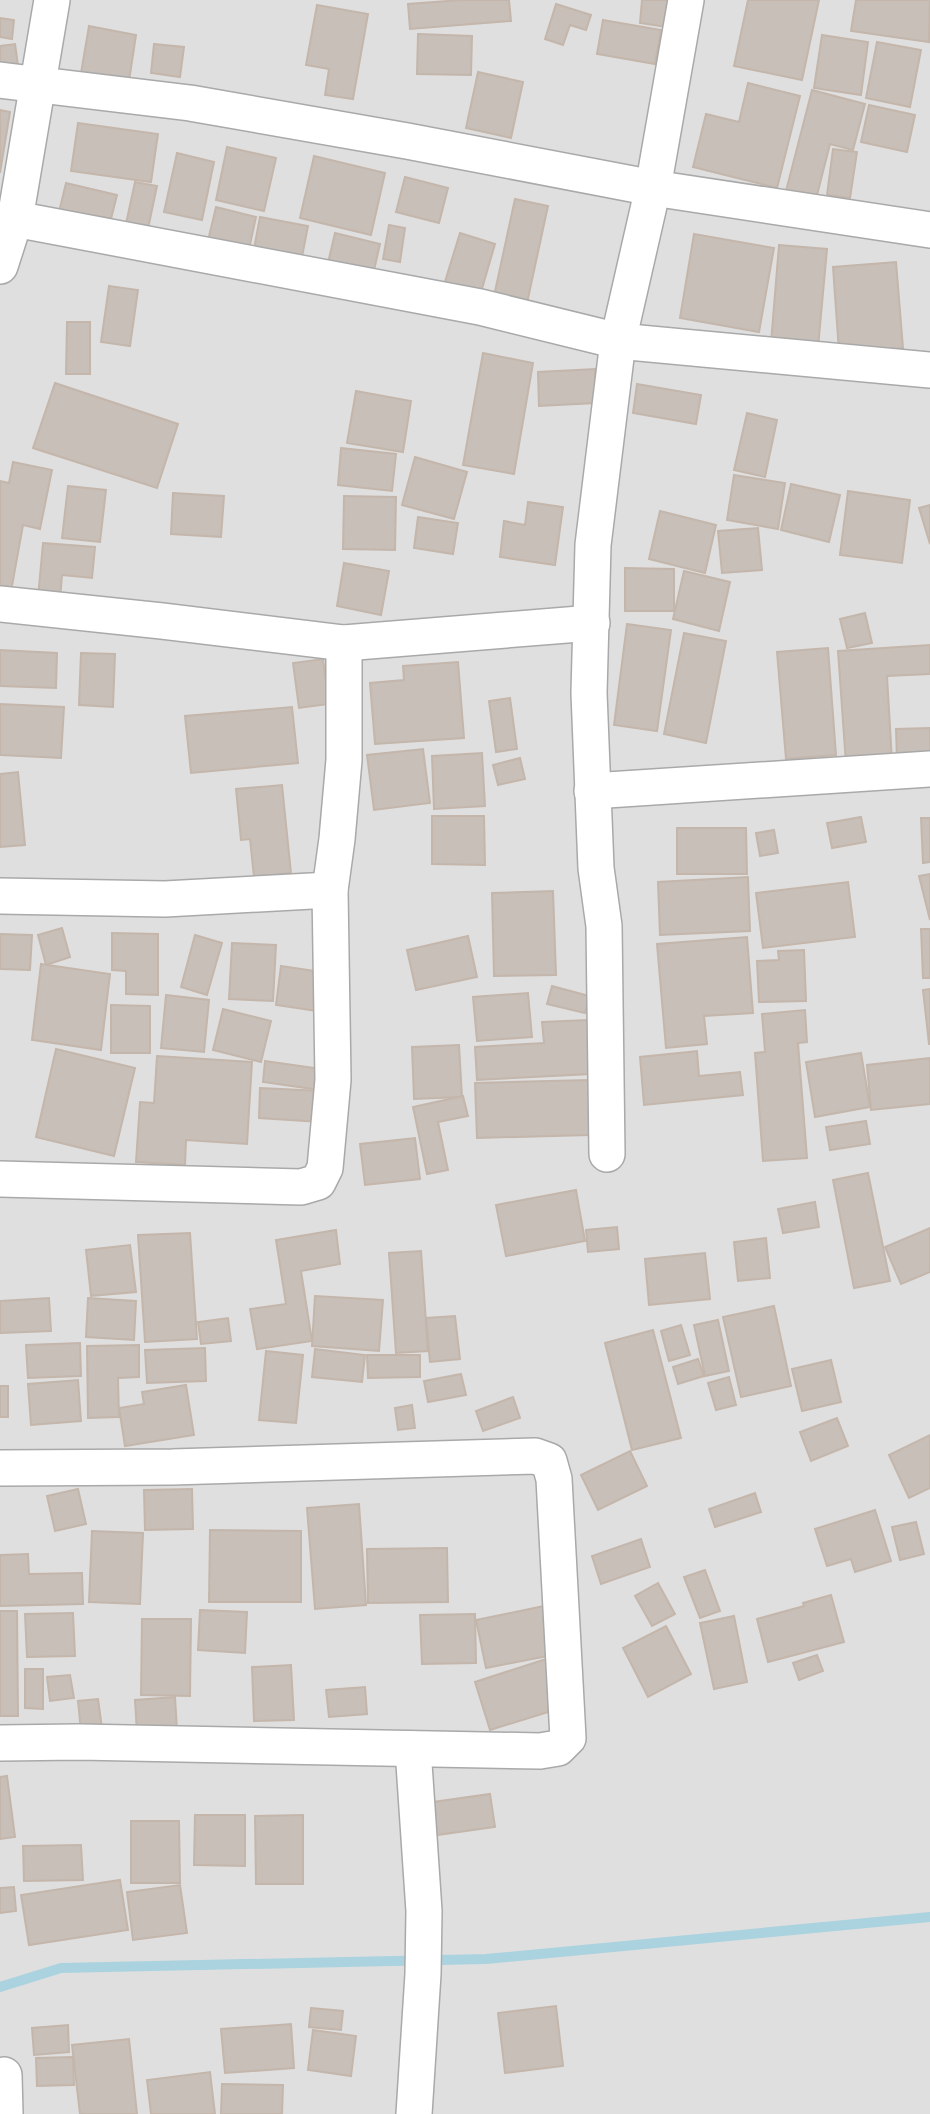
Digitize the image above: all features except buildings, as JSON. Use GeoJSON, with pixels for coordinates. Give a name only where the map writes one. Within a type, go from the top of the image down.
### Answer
{"type":"FeatureCollection","features":[{"type":"Feature","properties":{"kind":"street"},"geometry":{"type":"LineString","coordinates":[[0,266],[15,219],[52,0]]}},
{"type":"Feature","properties":{"kind":"street"},"geometry":{"type":"LineString","coordinates":[[607,1154],[604,926],[596,868],[589,693],[593,545],[618,341],[653,188],[686,0]]}},
{"type":"Feature","properties":{"kind":"street"},"geometry":{"type":"LineString","coordinates":[[0,80],[203,105],[653,188],[930,230]]}},
{"type":"Feature","properties":{"kind":"street"},"geometry":{"type":"LineString","coordinates":[[15,219],[480,307],[618,341],[930,370]]}},
{"type":"Feature","properties":{"kind":"street"},"geometry":{"type":"LineString","coordinates":[[0,604],[344,643],[592,623]]}},
{"type":"Feature","properties":{"kind":"street"},"geometry":{"type":"LineString","coordinates":[[0,1179],[302,1187],[318,1182],[325,1168],[333,1080],[330,890],[344,760],[344,643]]}},
{"type":"Feature","properties":{"kind":"street"},"geometry":{"type":"LineString","coordinates":[[592,792],[930,769]]}},
{"type":"Feature","properties":{"kind":"street"},"geometry":{"type":"LineString","coordinates":[[0,896],[165,899],[330,890]]}},
{"type":"Feature","properties":{"kind":"street"},"geometry":{"type":"LineString","coordinates":[[0,1468],[185,1467],[535,1456],[549,1461],[554,1479],[568,1738],[558,1748],[540,1751],[93,1742],[0,1743]]}},
{"type":"Feature","properties":{"kind":"street"},"geometry":{"type":"LineString","coordinates":[[413,1749],[424,1912],[414,2114]]}},
{"type":"Feature","properties":{"kind":"street"},"geometry":{"type":"LineString","coordinates":[[4,2075],[5,2114]]}},
{"type":"Feature","properties":{"kind":"shaded area"},"geometry":{"type":"Polygon","coordinates":[[[0,0],[930,0],[930,2114],[0,2114],[0,0]]]}},
{"type":"Feature","properties":{"kind":"waterway"},"geometry":{"type":"LineString","coordinates":[[0,1987],[61,1968],[486,1959],[930,1917]]}}]}
